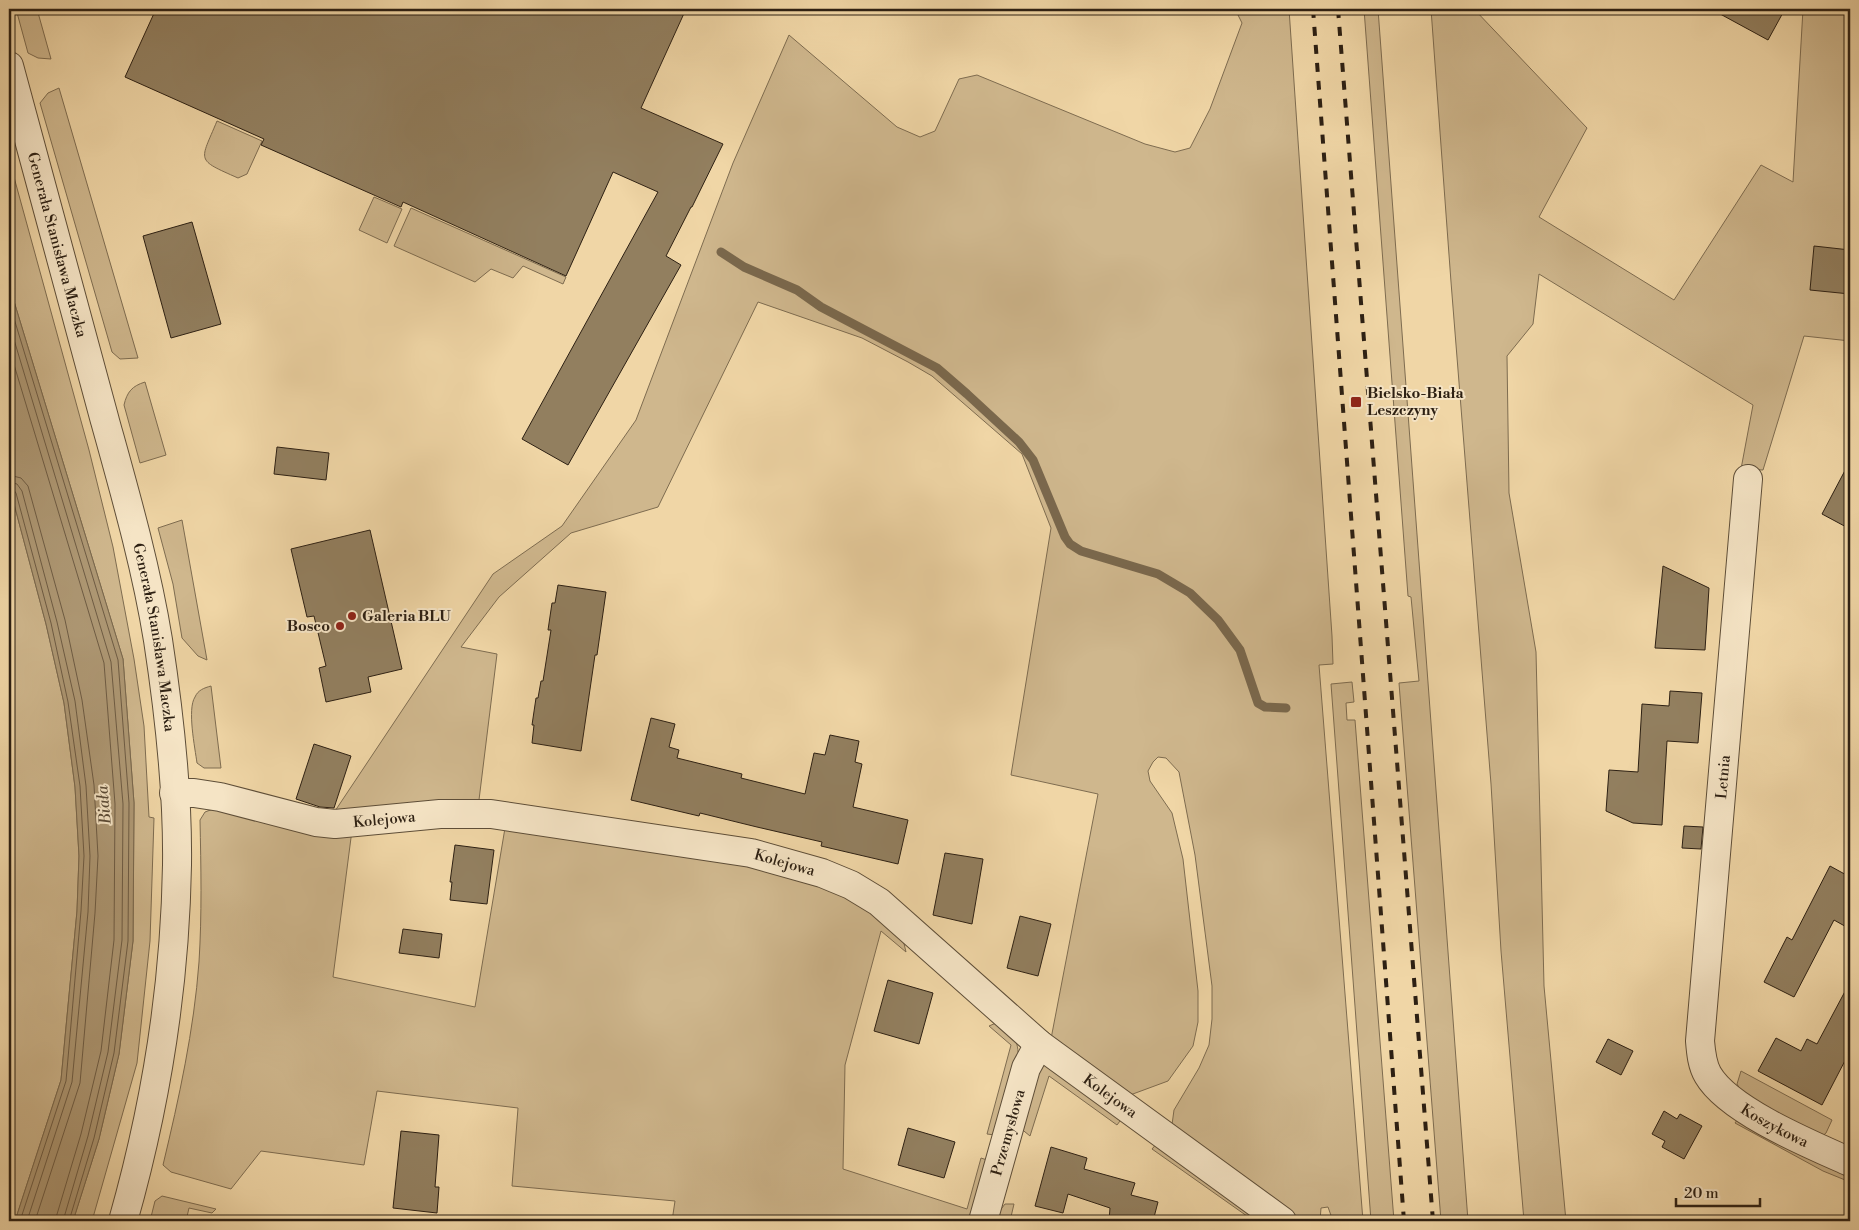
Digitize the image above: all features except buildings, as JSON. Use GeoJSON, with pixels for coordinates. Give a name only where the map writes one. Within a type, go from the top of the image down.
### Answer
{"type":"FeatureCollection","features":[{"type":"Feature","properties":{"kind":"street","name":"Generała Stanisława Maczka"},"geometry":{"type":"LineString","coordinates":[[9,66],[131,516],[147,585],[163,675],[174,793],[177,863],[172,966],[149,1117],[136,1177],[123,1221]]}},
{"type":"Feature","properties":{"kind":"street","name":"Letnia"},"geometry":{"type":"LineString","coordinates":[[1708,1075],[1702,1060],[1700,1041],[1748,479]]}},
{"type":"Feature","properties":{"kind":"street","name":"Kolejowa"},"geometry":{"type":"LineString","coordinates":[[174,793],[194,793],[220,797],[316,822],[335,824],[440,814],[491,814],[751,853],[822,873],[851,885],[879,902],[1039,1044],[1282,1221]]}},
{"type":"Feature","properties":{"kind":"street","name":"Przemysłowa"},"geometry":{"type":"LineString","coordinates":[[982,1221],[1026,1068],[1039,1044]]}},
{"type":"Feature","properties":{"kind":"street","name":"Koszykowa"},"geometry":{"type":"LineString","coordinates":[[1708,1075],[1729,1098],[1749,1112],[1850,1162]]}},
{"type":"Feature","properties":{"kind":"shaded area"},"geometry":{"type":"Polygon","coordinates":[[[16,9],[37,9],[51,59],[38,58],[28,53],[16,9]]]}},
{"type":"Feature","properties":{"kind":"shaded area"},"geometry":{"type":"Polygon","coordinates":[[[1235,9],[1289,9],[1332,636],[1333,664],[1319,665],[1363,1221],[1333,1221],[1328,1207],[1321,1208],[1320,1221],[1289,1221],[1171,1132],[1174,1110],[1199,1068],[1209,1045],[1212,1019],[1212,986],[1195,855],[1179,772],[1166,758],[1158,757],[1148,771],[1150,781],[1172,813],[1183,859],[1198,991],[1198,1022],[1193,1046],[1168,1081],[1122,1098],[1050,1044],[1098,794],[1011,775],[1051,528],[1022,454],[932,376],[862,338],[758,302],[658,507],[571,533],[499,597],[461,647],[497,654],[478,808],[331,817],[493,574],[562,526],[636,420],[733,163],[789,35],[897,127],[920,137],[935,131],[959,79],[977,75],[1145,144],[1175,152],[1190,148],[1210,109],[1242,23],[1235,9]]]}},
{"type":"Feature","properties":{"kind":"shaded area"},"geometry":{"type":"Polygon","coordinates":[[[1364,9],[1378,9],[1468,1221],[1441,1221],[1399,683],[1419,681],[1411,597],[1408,596],[1364,9]]]}},
{"type":"Feature","properties":{"kind":"shaded area"},"geometry":{"type":"Polygon","coordinates":[[[1431,9],[1474,9],[1587,128],[1539,217],[1674,300],[1761,165],[1793,182],[1803,9],[1850,9],[1850,341],[1804,336],[1763,470],[1741,469],[1753,405],[1539,274],[1533,324],[1507,356],[1509,493],[1536,652],[1544,986],[1566,1221],[1524,1221],[1501,951],[1491,784],[1431,9]]]}},
{"type":"Feature","properties":{"kind":"shaded area"},"geometry":{"type":"Polygon","coordinates":[[[59,88],[138,358],[120,359],[112,352],[40,103],[48,93],[59,88]]]}},
{"type":"Feature","properties":{"kind":"shaded area"},"geometry":{"type":"Polygon","coordinates":[[[217,121],[262,141],[247,174],[238,178],[214,167],[205,158],[207,145],[217,121]]]}},
{"type":"Feature","properties":{"kind":"shaded area"},"geometry":{"type":"Polygon","coordinates":[[[9,159],[89,450],[113,547],[134,659],[144,726],[149,817],[154,818],[150,941],[137,1063],[92,1221],[73,1221],[99,1139],[119,1054],[133,941],[134,803],[123,659],[9,285],[9,159]]]}},
{"type":"Feature","properties":{"kind":"shaded area"},"geometry":{"type":"Polygon","coordinates":[[[374,197],[402,209],[387,243],[359,230],[374,197]]]}},
{"type":"Feature","properties":{"kind":"shaded area"},"geometry":{"type":"Polygon","coordinates":[[[411,208],[566,277],[563,284],[523,266],[513,278],[491,269],[475,282],[394,246],[411,208]]]}},
{"type":"Feature","properties":{"kind":"shaded area"},"geometry":{"type":"Polygon","coordinates":[[[145,382],[166,455],[140,463],[124,405],[131,390],[145,382]]]}},
{"type":"Feature","properties":{"kind":"shaded area"},"geometry":{"type":"Polygon","coordinates":[[[9,485],[46,624],[64,703],[75,787],[79,856],[77,911],[61,1080],[15,1221],[9,1221],[9,485]]]}},
{"type":"Feature","properties":{"kind":"shaded area"},"geometry":{"type":"Polygon","coordinates":[[[182,520],[207,660],[198,656],[182,638],[173,584],[158,528],[182,520]]]}},
{"type":"Feature","properties":{"kind":"shaded area"},"geometry":{"type":"Polygon","coordinates":[[[1352,682],[1354,702],[1346,703],[1347,720],[1355,720],[1394,1221],[1371,1221],[1331,684],[1352,682]]]}},
{"type":"Feature","properties":{"kind":"shaded area"},"geometry":{"type":"Polygon","coordinates":[[[211,686],[221,768],[204,768],[197,763],[193,739],[193,703],[200,691],[211,686]]]}},
{"type":"Feature","properties":{"kind":"shaded area"},"geometry":{"type":"Polygon","coordinates":[[[216,808],[352,830],[333,977],[475,1007],[506,822],[821,879],[901,931],[906,952],[881,931],[845,1065],[843,1169],[967,1209],[981,1158],[987,1160],[972,1221],[672,1221],[675,1201],[512,1186],[518,1108],[377,1091],[364,1165],[261,1151],[231,1189],[171,1172],[163,1165],[185,1064],[197,987],[201,908],[200,820],[205,812],[216,808]]]}},
{"type":"Feature","properties":{"kind":"shaded area"},"geometry":{"type":"Polygon","coordinates":[[[996,1023],[1015,1040],[1018,1056],[995,1135],[987,1134],[1011,1045],[989,1026],[996,1023]]]}},
{"type":"Feature","properties":{"kind":"shaded area"},"geometry":{"type":"Polygon","coordinates":[[[1043,1065],[1051,1065],[1123,1117],[1117,1125],[1049,1076],[1030,1136],[1019,1127],[1036,1072],[1043,1065]]]}},
{"type":"Feature","properties":{"kind":"shaded area"},"geometry":{"type":"Polygon","coordinates":[[[1741,1071],[1832,1120],[1826,1133],[1820,1138],[1785,1122],[1741,1091],[1737,1084],[1741,1071]]]}},
{"type":"Feature","properties":{"kind":"shaded area"},"geometry":{"type":"Polygon","coordinates":[[[1740,1116],[1850,1171],[1850,1182],[1823,1171],[1735,1123],[1740,1116]]]}},
{"type":"Feature","properties":{"kind":"shaded area"},"geometry":{"type":"Polygon","coordinates":[[[1158,1142],[1271,1221],[1254,1221],[1152,1149],[1158,1142]]]}},
{"type":"Feature","properties":{"kind":"shaded area"},"geometry":{"type":"Polygon","coordinates":[[[162,1196],[216,1209],[212,1213],[189,1208],[186,1221],[150,1221],[155,1201],[162,1196]]]}},
{"type":"Feature","properties":{"kind":"shaded area"},"geometry":{"type":"Polygon","coordinates":[[[1005,1204],[1014,1204],[1010,1221],[994,1221],[995,1217],[1005,1204]]]}},
{"type":"Feature","properties":{"kind":"water","name":"Biała"},"geometry":{"type":"Polygon","coordinates":[[[9,285],[123,659],[134,803],[133,941],[119,1054],[99,1139],[73,1221],[15,1221],[61,1080],[77,911],[79,856],[75,787],[64,703],[46,624],[9,485],[9,285]]]}},
{"type":"Feature","properties":{"kind":"waterway"},"geometry":{"type":"LineString","coordinates":[[721,252],[744,267],[797,290],[821,307],[937,368],[1019,442],[1033,460],[1065,537],[1070,544],[1081,551],[1158,574],[1190,593],[1218,620],[1240,650],[1258,703],[1265,707],[1286,708]]}},
{"type":"Feature","properties":{"kind":"railway"},"geometry":{"type":"LineString","coordinates":[[1313,9],[1404,1221]]}},
{"type":"Feature","properties":{"kind":"railway"},"geometry":{"type":"LineString","coordinates":[[1338,9],[1433,1221]]}},
{"type":"Feature","properties":{"kind":"place","name":"Bielsko-Biała Leszczyny"},"geometry":{"type":"Point","coordinates":[1356,402]}},
{"type":"Feature","properties":{"kind":"place","name":"Galeria BLU"},"geometry":{"type":"Point","coordinates":[352,616]}},
{"type":"Feature","properties":{"kind":"place","name":"Bosco"},"geometry":{"type":"Point","coordinates":[340,626]}}]}
